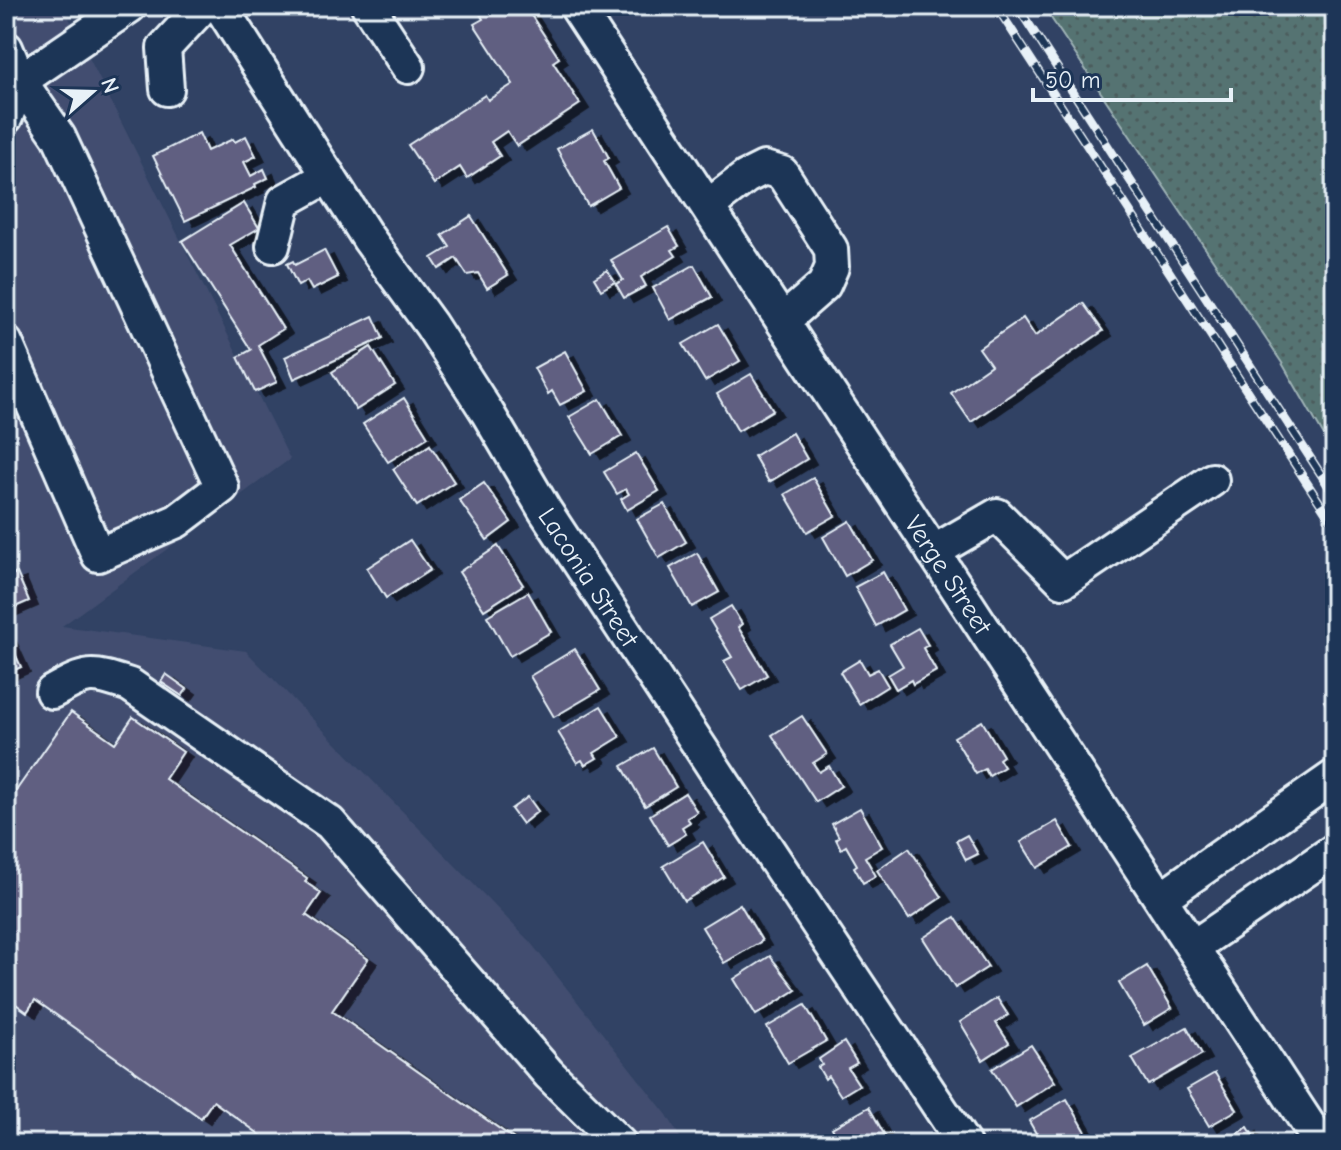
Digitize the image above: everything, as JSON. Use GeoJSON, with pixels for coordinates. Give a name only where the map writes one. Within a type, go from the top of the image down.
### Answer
{"type":"FeatureCollection","features":[{"type":"Feature","properties":{"kind":"street"},"geometry":{"type":"LineString","coordinates":[[6,117],[20,81],[130,6]]}},
{"type":"Feature","properties":{"kind":"street"},"geometry":{"type":"LineString","coordinates":[[167,89],[164,48],[203,6]]}},
{"type":"Feature","properties":{"kind":"street","name":"Laconia Street"},"geometry":{"type":"LineString","coordinates":[[220,6],[368,238],[431,325],[544,509],[964,1144]]}},
{"type":"Feature","properties":{"kind":"street"},"geometry":{"type":"LineString","coordinates":[[368,6],[408,67]]}},
{"type":"Feature","properties":{"kind":"street","name":"Verge Street"},"geometry":{"type":"LineString","coordinates":[[576,6],[1321,1144]]}},
{"type":"Feature","properties":{"kind":"street"},"geometry":{"type":"LineString","coordinates":[[6,48],[20,81],[59,137],[222,487],[177,521],[98,555],[6,343]]}},
{"type":"Feature","properties":{"kind":"street"},"geometry":{"type":"LineString","coordinates":[[708,206],[746,177],[764,168],[782,173],[831,249],[832,267],[824,285],[783,321]]}},
{"type":"Feature","properties":{"kind":"street"},"geometry":{"type":"LineString","coordinates":[[273,246],[284,201],[329,176]]}},
{"type":"Feature","properties":{"kind":"street"},"geometry":{"type":"LineString","coordinates":[[933,552],[997,515],[1063,581],[1212,480]]}},
{"type":"Feature","properties":{"kind":"street"},"geometry":{"type":"LineString","coordinates":[[52,692],[83,674],[130,685],[330,823],[539,1063],[620,1144]]}},
{"type":"Feature","properties":{"kind":"street"},"geometry":{"type":"LineString","coordinates":[[1161,898],[1335,776]]}},
{"type":"Feature","properties":{"kind":"street"},"geometry":{"type":"LineString","coordinates":[[1193,947],[1326,862]]}},
{"type":"Feature","properties":{"kind":"shaded area"},"geometry":{"type":"Polygon","coordinates":[[[6,6],[63,6],[290,459],[62,626],[246,651],[530,942],[667,1115],[684,1144],[6,1144],[6,6]]]}},
{"type":"Feature","properties":{"kind":"green space"},"geometry":{"type":"Polygon","coordinates":[[[1043,6],[1335,6],[1335,455],[1282,363],[1043,6]]]}},
{"type":"Feature","properties":{"kind":"building"},"geometry":{"type":"Polygon","coordinates":[[[475,6],[525,6],[559,58],[553,62],[580,104],[517,146],[507,131],[491,142],[500,156],[467,178],[460,167],[434,184],[408,145],[485,95],[488,100],[513,84],[474,24],[483,19],[475,6]]]}},
{"type":"Feature","properties":{"kind":"building"},"geometry":{"type":"Polygon","coordinates":[[[593,129],[609,158],[604,161],[619,188],[588,206],[557,149],[593,129]]]}},
{"type":"Feature","properties":{"kind":"building"},"geometry":{"type":"Polygon","coordinates":[[[199,133],[207,151],[246,136],[256,156],[244,162],[251,176],[264,169],[268,178],[255,184],[256,187],[185,221],[153,156],[199,133]]]}},
{"type":"Feature","properties":{"kind":"building"},"geometry":{"type":"Polygon","coordinates":[[[244,203],[259,228],[230,245],[283,329],[258,345],[277,382],[255,392],[238,357],[251,350],[182,241],[244,203]]]}},
{"type":"Feature","properties":{"kind":"building"},"geometry":{"type":"Polygon","coordinates":[[[471,216],[508,275],[487,288],[478,273],[467,275],[456,258],[439,269],[432,258],[450,247],[442,235],[471,216]]]}},
{"type":"Feature","properties":{"kind":"building"},"geometry":{"type":"Polygon","coordinates":[[[668,227],[679,246],[672,250],[676,256],[641,277],[646,286],[624,298],[616,284],[623,280],[611,260],[668,227]]]}},
{"type":"Feature","properties":{"kind":"building"},"geometry":{"type":"Polygon","coordinates":[[[324,250],[338,277],[312,290],[307,281],[298,286],[287,264],[293,261],[295,265],[324,250]]]}},
{"type":"Feature","properties":{"kind":"building"},"geometry":{"type":"Polygon","coordinates":[[[694,265],[712,297],[670,320],[653,288],[694,265]]]}},
{"type":"Feature","properties":{"kind":"building"},"geometry":{"type":"Polygon","coordinates":[[[607,270],[615,282],[601,290],[594,278],[607,270]]]}},
{"type":"Feature","properties":{"kind":"building"},"geometry":{"type":"Polygon","coordinates":[[[1083,303],[1103,331],[971,422],[951,393],[991,365],[979,348],[1023,318],[1035,336],[1083,303]]]}},
{"type":"Feature","properties":{"kind":"building"},"geometry":{"type":"Polygon","coordinates":[[[373,316],[383,338],[294,379],[285,357],[373,316]]]}},
{"type":"Feature","properties":{"kind":"building"},"geometry":{"type":"Polygon","coordinates":[[[718,324],[740,361],[705,381],[683,344],[718,324]]]}},
{"type":"Feature","properties":{"kind":"building"},"geometry":{"type":"Polygon","coordinates":[[[371,347],[395,385],[356,410],[332,372],[371,347]]]}},
{"type":"Feature","properties":{"kind":"building"},"geometry":{"type":"Polygon","coordinates":[[[565,351],[587,391],[560,405],[552,391],[548,394],[534,368],[565,351]]]}},
{"type":"Feature","properties":{"kind":"building"},"geometry":{"type":"Polygon","coordinates":[[[751,374],[773,410],[738,431],[717,394],[751,374]]]}},
{"type":"Feature","properties":{"kind":"building"},"geometry":{"type":"Polygon","coordinates":[[[404,398],[428,437],[388,462],[363,424],[404,398]]]}},
{"type":"Feature","properties":{"kind":"building"},"geometry":{"type":"Polygon","coordinates":[[[600,399],[622,436],[592,454],[569,417],[600,399]]]}},
{"type":"Feature","properties":{"kind":"building"},"geometry":{"type":"Polygon","coordinates":[[[792,433],[807,459],[769,482],[754,456],[792,433]]]}},
{"type":"Feature","properties":{"kind":"building"},"geometry":{"type":"Polygon","coordinates":[[[430,445],[454,482],[417,506],[393,469],[430,445]]]}},
{"type":"Feature","properties":{"kind":"building"},"geometry":{"type":"Polygon","coordinates":[[[636,453],[659,491],[627,510],[621,499],[629,494],[626,489],[617,494],[604,472],[636,453]]]}},
{"type":"Feature","properties":{"kind":"building"},"geometry":{"type":"Polygon","coordinates":[[[813,478],[835,516],[807,532],[785,494],[813,478]]]}},
{"type":"Feature","properties":{"kind":"building"},"geometry":{"type":"Polygon","coordinates":[[[484,483],[511,522],[487,540],[459,500],[484,483]]]}},
{"type":"Feature","properties":{"kind":"building"},"geometry":{"type":"Polygon","coordinates":[[[664,504],[686,542],[659,558],[637,519],[664,504]]]}},
{"type":"Feature","properties":{"kind":"building"},"geometry":{"type":"Polygon","coordinates":[[[850,521],[872,560],[845,576],[823,537],[850,521]]]}},
{"type":"Feature","properties":{"kind":"building"},"geometry":{"type":"Polygon","coordinates":[[[410,540],[430,570],[386,598],[367,568],[410,540]]]}},
{"type":"Feature","properties":{"kind":"building"},"geometry":{"type":"Polygon","coordinates":[[[498,546],[523,585],[484,610],[459,572],[498,546]]]}},
{"type":"Feature","properties":{"kind":"building"},"geometry":{"type":"Polygon","coordinates":[[[697,553],[719,592],[692,607],[670,568],[697,553]]]}},
{"type":"Feature","properties":{"kind":"building"},"geometry":{"type":"Polygon","coordinates":[[[883,572],[904,610],[876,626],[855,587],[883,572]]]}},
{"type":"Feature","properties":{"kind":"building"},"geometry":{"type":"Polygon","coordinates":[[[17,573],[29,601],[6,611],[6,577],[17,573]]]}},
{"type":"Feature","properties":{"kind":"building"},"geometry":{"type":"Polygon","coordinates":[[[528,592],[551,632],[510,656],[487,616],[528,592]]]}},
{"type":"Feature","properties":{"kind":"building"},"geometry":{"type":"Polygon","coordinates":[[[731,606],[742,624],[738,627],[767,675],[742,690],[724,661],[732,657],[709,619],[731,606]]]}},
{"type":"Feature","properties":{"kind":"building"},"geometry":{"type":"Polygon","coordinates":[[[918,628],[928,645],[923,648],[936,671],[913,684],[911,680],[896,689],[888,675],[903,666],[890,644],[918,628]]]}},
{"type":"Feature","properties":{"kind":"building"},"geometry":{"type":"Polygon","coordinates":[[[6,634],[21,667],[6,674],[6,634]]]}},
{"type":"Feature","properties":{"kind":"building"},"geometry":{"type":"Polygon","coordinates":[[[575,649],[600,690],[554,717],[530,676],[575,649]]]}},
{"type":"Feature","properties":{"kind":"building"},"geometry":{"type":"Polygon","coordinates":[[[860,660],[868,674],[878,669],[888,686],[859,704],[840,672],[860,660]]]}},
{"type":"Feature","properties":{"kind":"building"},"geometry":{"type":"Polygon","coordinates":[[[166,674],[187,689],[182,696],[161,682],[166,674]]]}},
{"type":"Feature","properties":{"kind":"building"},"geometry":{"type":"Polygon","coordinates":[[[1335,694],[1335,718],[1324,701],[1335,694]]]}},
{"type":"Feature","properties":{"kind":"building"},"geometry":{"type":"Polygon","coordinates":[[[601,706],[620,737],[594,753],[597,758],[585,765],[582,760],[577,763],[558,732],[601,706]]]}},
{"type":"Feature","properties":{"kind":"building"},"geometry":{"type":"Polygon","coordinates":[[[71,712],[115,743],[133,717],[183,752],[165,779],[307,878],[305,882],[321,893],[306,915],[368,959],[332,1011],[521,1144],[273,1144],[213,1101],[201,1118],[35,1000],[27,1012],[6,997],[6,805],[71,712]]]}},
{"type":"Feature","properties":{"kind":"building"},"geometry":{"type":"Polygon","coordinates":[[[802,716],[827,754],[813,763],[819,772],[829,766],[841,786],[816,802],[772,735],[802,716]]]}},
{"type":"Feature","properties":{"kind":"building"},"geometry":{"type":"Polygon","coordinates":[[[982,721],[1003,756],[999,759],[1004,767],[989,776],[985,769],[976,774],[954,737],[982,721]]]}},
{"type":"Feature","properties":{"kind":"building"},"geometry":{"type":"Polygon","coordinates":[[[653,748],[676,787],[645,806],[622,766],[653,748]]]}},
{"type":"Feature","properties":{"kind":"building"},"geometry":{"type":"Polygon","coordinates":[[[685,793],[697,812],[687,818],[690,822],[682,827],[686,834],[668,845],[650,815],[685,793]]]}},
{"type":"Feature","properties":{"kind":"building"},"geometry":{"type":"Polygon","coordinates":[[[528,797],[538,811],[522,824],[511,809],[528,797]]]}},
{"type":"Feature","properties":{"kind":"building"},"geometry":{"type":"Polygon","coordinates":[[[860,808],[882,847],[865,857],[876,876],[863,883],[846,846],[841,849],[832,824],[860,808]]]}},
{"type":"Feature","properties":{"kind":"building"},"geometry":{"type":"Polygon","coordinates":[[[1057,821],[1072,847],[1037,868],[1021,842],[1057,821]]]}},
{"type":"Feature","properties":{"kind":"building"},"geometry":{"type":"Polygon","coordinates":[[[967,835],[978,854],[966,860],[956,841],[967,835]]]}},
{"type":"Feature","properties":{"kind":"building"},"geometry":{"type":"Polygon","coordinates":[[[703,842],[724,877],[684,901],[663,866],[703,842]]]}},
{"type":"Feature","properties":{"kind":"building"},"geometry":{"type":"Polygon","coordinates":[[[909,848],[942,897],[909,919],[877,870],[909,848]]]}},
{"type":"Feature","properties":{"kind":"building"},"geometry":{"type":"Polygon","coordinates":[[[740,904],[762,941],[724,963],[702,927],[740,904]]]}},
{"type":"Feature","properties":{"kind":"building"},"geometry":{"type":"Polygon","coordinates":[[[955,917],[988,967],[955,988],[923,938],[955,917]]]}},
{"type":"Feature","properties":{"kind":"building"},"geometry":{"type":"Polygon","coordinates":[[[770,956],[796,990],[756,1015],[734,979],[770,956]]]}},
{"type":"Feature","properties":{"kind":"building"},"geometry":{"type":"Polygon","coordinates":[[[1147,966],[1172,1008],[1144,1025],[1119,983],[1147,966]]]}},
{"type":"Feature","properties":{"kind":"building"},"geometry":{"type":"Polygon","coordinates":[[[997,998],[1008,1015],[996,1023],[1009,1043],[983,1060],[960,1022],[997,998]]]}},
{"type":"Feature","properties":{"kind":"building"},"geometry":{"type":"Polygon","coordinates":[[[805,1005],[826,1041],[788,1063],[767,1027],[805,1005]]]}},
{"type":"Feature","properties":{"kind":"building"},"geometry":{"type":"Polygon","coordinates":[[[1187,1027],[1202,1054],[1148,1085],[1132,1058],[1187,1027]]]}},
{"type":"Feature","properties":{"kind":"building"},"geometry":{"type":"Polygon","coordinates":[[[844,1042],[857,1063],[848,1068],[859,1085],[841,1096],[818,1067],[822,1065],[819,1059],[844,1042]]]}},
{"type":"Feature","properties":{"kind":"building"},"geometry":{"type":"Polygon","coordinates":[[[1031,1045],[1055,1082],[1016,1107],[992,1069],[1031,1045]]]}},
{"type":"Feature","properties":{"kind":"building"},"geometry":{"type":"Polygon","coordinates":[[[1215,1073],[1237,1110],[1209,1126],[1187,1089],[1215,1073]]]}},
{"type":"Feature","properties":{"kind":"building"},"geometry":{"type":"Polygon","coordinates":[[[1067,1099],[1090,1139],[1081,1144],[1042,1144],[1029,1121],[1067,1099]]]}},
{"type":"Feature","properties":{"kind":"building"},"geometry":{"type":"Polygon","coordinates":[[[869,1107],[889,1143],[841,1144],[832,1128],[869,1107]]]}},
{"type":"Feature","properties":{"kind":"building"},"geometry":{"type":"Polygon","coordinates":[[[1248,1127],[1258,1144],[1221,1144],[1248,1127]]]}},
{"type":"Feature","properties":{"kind":"railway"},"geometry":{"type":"LineString","coordinates":[[996,6],[1335,526]]}},
{"type":"Feature","properties":{"kind":"railway"},"geometry":{"type":"LineString","coordinates":[[1017,6],[1335,496]]}}]}
